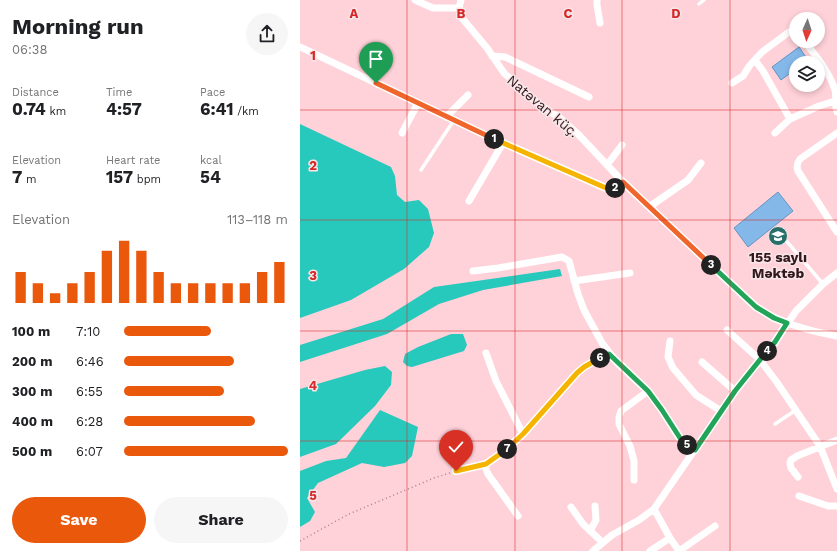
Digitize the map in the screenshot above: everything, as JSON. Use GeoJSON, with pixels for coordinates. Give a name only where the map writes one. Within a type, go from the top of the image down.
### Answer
{"type":"FeatureCollection","features":[{"type":"Feature","properties":{"kind":"street"},"geometry":{"type":"LineString","coordinates":[[415,0],[433,8],[459,8],[461,0]]}},
{"type":"Feature","properties":{"kind":"street"},"geometry":{"type":"LineString","coordinates":[[597,0],[596,5],[600,23]]}},
{"type":"Feature","properties":{"kind":"street","name":"Natəvan küç."},"geometry":{"type":"LineString","coordinates":[[459,8],[462,18],[504,73],[540,105],[560,118],[578,134],[623,182],[756,307],[774,318],[787,323],[812,331],[837,336]]}},
{"type":"Feature","properties":{"kind":"street"},"geometry":{"type":"LineString","coordinates":[[732,83],[743,76],[754,60],[762,52],[789,32]]}},
{"type":"Feature","properties":{"kind":"street"},"geometry":{"type":"LineString","coordinates":[[300,47],[446,117],[606,188],[613,189],[623,182]]}},
{"type":"Feature","properties":{"kind":"street"},"geometry":{"type":"LineString","coordinates":[[492,56],[505,57],[589,97]]}},
{"type":"Feature","properties":{"kind":"street"},"geometry":{"type":"LineString","coordinates":[[754,60],[763,71],[790,119]]}},
{"type":"Feature","properties":{"kind":"street"},"geometry":{"type":"LineString","coordinates":[[825,70],[836,93],[835,108],[837,112]]}},
{"type":"Feature","properties":{"kind":"street"},"geometry":{"type":"LineString","coordinates":[[446,117],[468,95]]}},
{"type":"Feature","properties":{"kind":"street"},"geometry":{"type":"LineString","coordinates":[[776,133],[790,119],[824,104],[835,101]]}},
{"type":"Feature","properties":{"kind":"street"},"geometry":{"type":"LineString","coordinates":[[402,133],[418,103]]}},
{"type":"Feature","properties":{"kind":"street"},"geometry":{"type":"LineString","coordinates":[[837,134],[800,159],[796,166],[837,232]]}},
{"type":"Feature","properties":{"kind":"street"},"geometry":{"type":"LineString","coordinates":[[469,201],[503,142]]}},
{"type":"Feature","properties":{"kind":"street"},"geometry":{"type":"LineString","coordinates":[[607,165],[622,145]]}},
{"type":"Feature","properties":{"kind":"street"},"geometry":{"type":"LineString","coordinates":[[649,207],[688,180],[701,162]]}},
{"type":"Feature","properties":{"kind":"street"},"geometry":{"type":"LineString","coordinates":[[473,271],[562,258],[569,260],[574,281],[584,310],[594,331],[609,354],[648,391],[680,438],[695,450]]}},
{"type":"Feature","properties":{"kind":"street"},"geometry":{"type":"LineString","coordinates":[[593,551],[612,535],[639,520],[654,509],[735,391],[775,342],[787,323],[801,305],[837,273]]}},
{"type":"Feature","properties":{"kind":"street"},"geometry":{"type":"LineString","coordinates":[[574,281],[630,274]]}},
{"type":"Feature","properties":{"kind":"street"},"geometry":{"type":"LineString","coordinates":[[727,330],[760,360],[776,381],[820,446],[837,489]]}},
{"type":"Feature","properties":{"kind":"street"},"geometry":{"type":"LineString","coordinates":[[670,341],[668,357],[673,368],[696,395],[721,411]]}},
{"type":"Feature","properties":{"kind":"street"},"geometry":{"type":"LineString","coordinates":[[486,353],[496,381],[523,434]]}},
{"type":"Feature","properties":{"kind":"street"},"geometry":{"type":"LineString","coordinates":[[518,516],[488,474],[486,464],[504,452],[523,434],[577,373],[584,367],[609,354]]}},
{"type":"Feature","properties":{"kind":"street"},"geometry":{"type":"LineString","coordinates":[[702,362],[735,391]]}},
{"type":"Feature","properties":{"kind":"street"},"geometry":{"type":"LineString","coordinates":[[634,480],[634,461],[630,446],[619,424],[619,417],[621,411],[648,391]]}},
{"type":"Feature","properties":{"kind":"street"},"geometry":{"type":"LineString","coordinates":[[798,477],[791,468],[791,460],[820,446],[837,440]]}},
{"type":"Feature","properties":{"kind":"street"},"geometry":{"type":"LineString","coordinates":[[799,496],[828,506],[837,506]]}},
{"type":"Feature","properties":{"kind":"street"},"geometry":{"type":"LineString","coordinates":[[590,531],[596,520],[595,506]]}},
{"type":"Feature","properties":{"kind":"street"},"geometry":{"type":"LineString","coordinates":[[571,507],[583,524],[602,542]]}},
{"type":"Feature","properties":{"kind":"street"},"geometry":{"type":"LineString","coordinates":[[654,509],[679,551],[715,526]]}},
{"type":"Feature","properties":{"kind":"street"},"geometry":{"type":"LineString","coordinates":[[650,551],[670,538]]}},
{"type":"Feature","properties":{"kind":"lane"},"geometry":{"type":"LineString","coordinates":[[699,4],[704,0]]}},
{"type":"Feature","properties":{"kind":"lane"},"geometry":{"type":"LineString","coordinates":[[421,170],[454,120]]}},
{"type":"Feature","properties":{"kind":"lane"},"geometry":{"type":"LineString","coordinates":[[783,237],[823,284]]}},
{"type":"Feature","properties":{"kind":"lane"},"geometry":{"type":"LineString","coordinates":[[776,424],[796,410]]}},
{"type":"Feature","properties":{"kind":"path"},"geometry":{"type":"LineString","coordinates":[[300,540],[349,514],[434,478],[486,464]]}},
{"type":"Feature","properties":{"kind":"water"},"geometry":{"type":"Polygon","coordinates":[[[300,124],[391,167],[395,176],[397,195],[405,202],[419,200],[428,209],[434,233],[429,247],[404,269],[351,300],[300,318],[300,124]]]}},
{"type":"Feature","properties":{"kind":"water"},"geometry":{"type":"Polygon","coordinates":[[[560,269],[562,276],[483,290],[439,304],[387,334],[300,362],[300,345],[383,319],[434,287],[560,269]]]}},
{"type":"Feature","properties":{"kind":"water"},"geometry":{"type":"Polygon","coordinates":[[[451,334],[463,334],[467,345],[464,351],[412,367],[407,366],[403,362],[405,354],[418,347],[451,334]]]}},
{"type":"Feature","properties":{"kind":"water"},"geometry":{"type":"Polygon","coordinates":[[[385,366],[392,372],[391,385],[375,406],[336,444],[300,457],[300,389],[365,370],[385,366]]]}},
{"type":"Feature","properties":{"kind":"water"},"geometry":{"type":"Polygon","coordinates":[[[380,410],[418,427],[412,456],[405,463],[384,467],[362,463],[318,483],[307,498],[315,512],[310,521],[300,527],[300,471],[326,461],[346,458],[380,410]]]}},
{"type":"Feature","properties":{"kind":"building"},"geometry":{"type":"Polygon","coordinates":[[[798,48],[800,48],[805,56],[789,56],[789,74],[781,80],[772,67],[798,48]]]}},
{"type":"Feature","properties":{"kind":"building"},"geometry":{"type":"Polygon","coordinates":[[[778,192],[793,211],[748,247],[734,228],[778,192]]]}},
{"type":"Feature","properties":{"kind":"place","name":"155 saylı Məktəb"},"geometry":{"type":"Point","coordinates":[778,236]}},
{"type":"Feature","properties":{"kind":"route"},"geometry":{"type":"LineString","coordinates":[[376,83],[481,133],[606,188],[613,189],[623,182],[756,307],[774,318],[787,323],[775,342],[735,391],[695,450],[684,443],[680,438],[648,391],[632,378],[609,354],[584,367],[577,373],[523,434],[504,452],[486,464],[456,471]]}}]}
